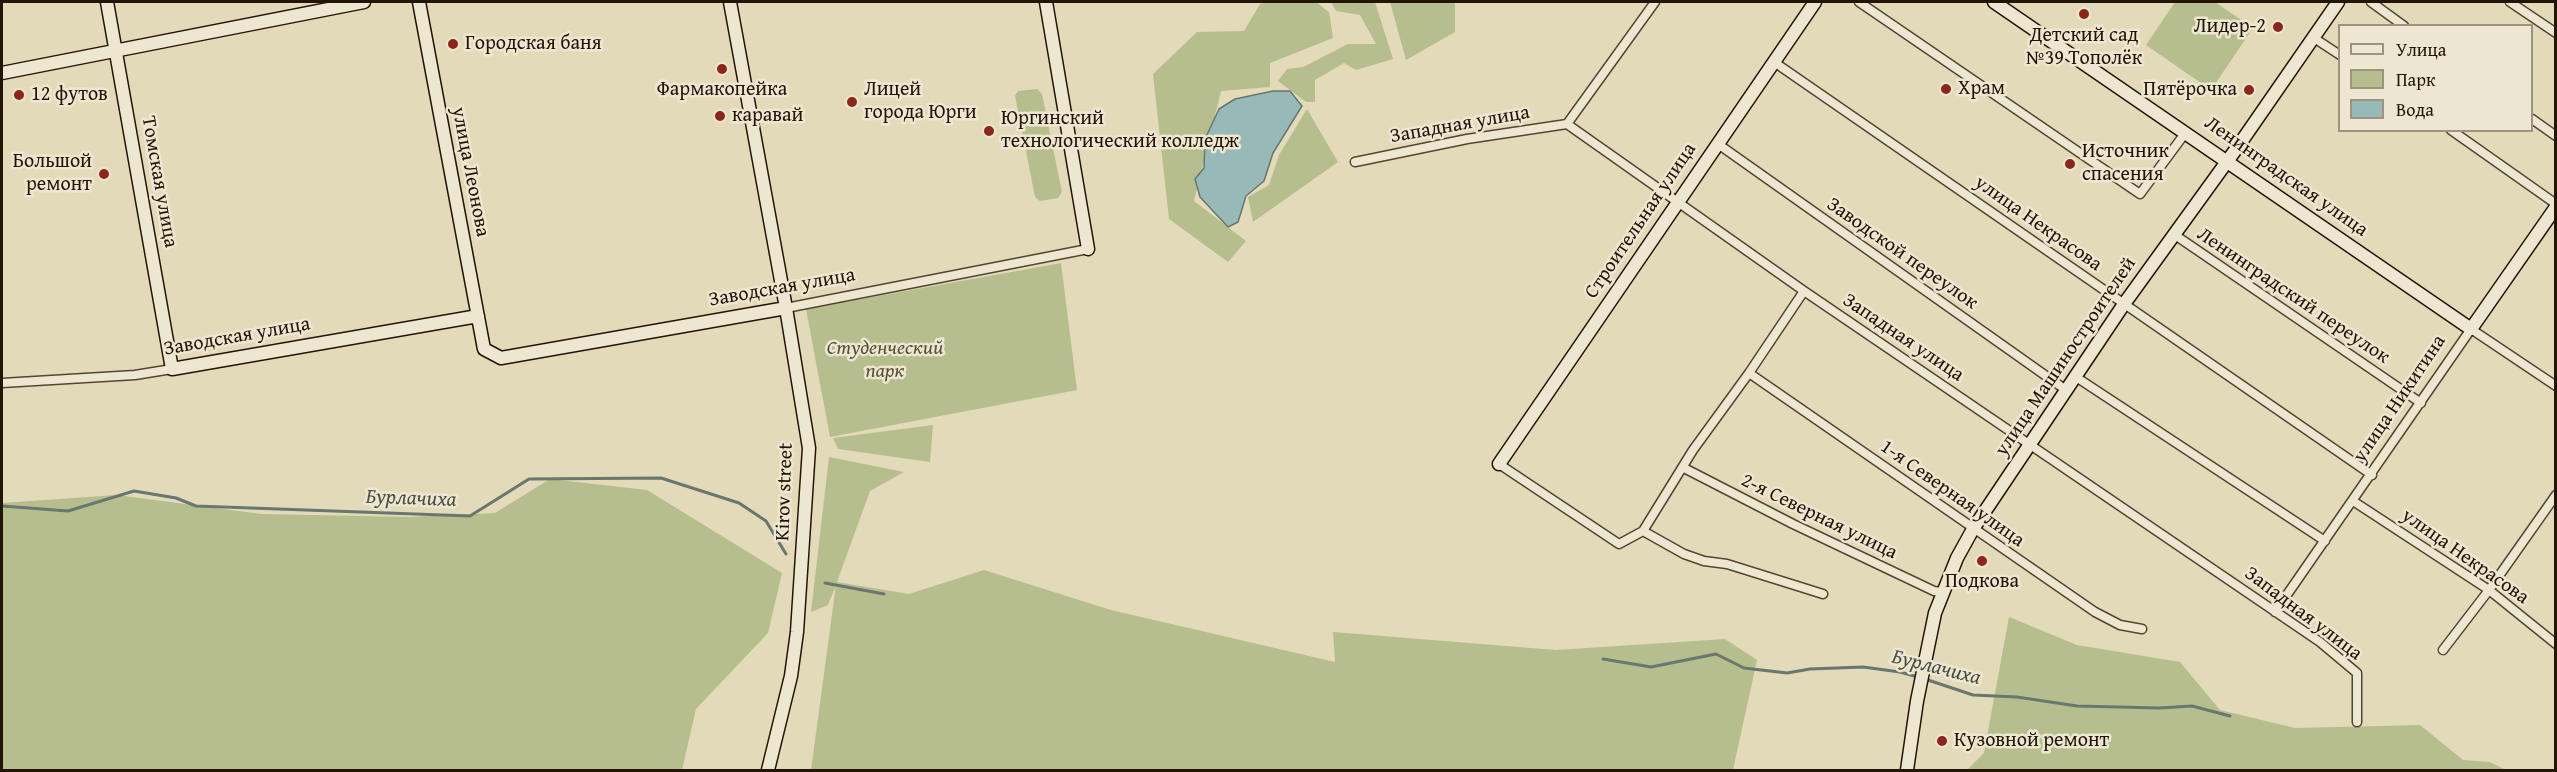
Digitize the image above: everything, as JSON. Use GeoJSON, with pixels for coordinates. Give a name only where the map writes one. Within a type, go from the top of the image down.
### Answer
{"type":"FeatureCollection","features":[{"type":"Feature","properties":{"kind":"street","name":"Томская улица"},"geometry":{"type":"LineString","coordinates":[[107,2],[171,369]]}},
{"type":"Feature","properties":{"kind":"street"},"geometry":{"type":"LineString","coordinates":[[2,73],[364,2]]}},
{"type":"Feature","properties":{"kind":"street","name":"улица Леонова"},"geometry":{"type":"LineString","coordinates":[[419,2],[484,349]]}},
{"type":"Feature","properties":{"kind":"street","name":"Kirov street"},"geometry":{"type":"LineString","coordinates":[[730,2],[786,308],[809,459],[797,632],[791,676],[768,771]]}},
{"type":"Feature","properties":{"kind":"street"},"geometry":{"type":"LineString","coordinates":[[1046,2],[1088,249]]}},
{"type":"Feature","properties":{"kind":"street"},"geometry":{"type":"LineString","coordinates":[[1567,124],[1654,2]]}},
{"type":"Feature","properties":{"kind":"street","name":"Строительная улица"},"geometry":{"type":"LineString","coordinates":[[1499,464],[1815,2]]}},
{"type":"Feature","properties":{"kind":"street"},"geometry":{"type":"LineString","coordinates":[[1859,2],[2140,194],[2186,132]]}},
{"type":"Feature","properties":{"kind":"street","name":"Ленинградская улица"},"geometry":{"type":"LineString","coordinates":[[1994,2],[2556,386]]}},
{"type":"Feature","properties":{"kind":"street","name":"улица Машиностроителей"},"geometry":{"type":"LineString","coordinates":[[1907,771],[1917,701],[1941,591],[1973,529],[2124,304],[2175,236],[2338,2]]}},
{"type":"Feature","properties":{"kind":"street"},"geometry":{"type":"LineString","coordinates":[[2372,2],[2401,24]]}},
{"type":"Feature","properties":{"kind":"street"},"geometry":{"type":"LineString","coordinates":[[2510,2],[2556,33]]}},
{"type":"Feature","properties":{"kind":"street"},"geometry":{"type":"LineString","coordinates":[[2313,38],[2338,54]]}},
{"type":"Feature","properties":{"kind":"street","name":"улица Некрасова"},"geometry":{"type":"LineString","coordinates":[[1774,62],[2372,475]]}},
{"type":"Feature","properties":{"kind":"street"},"geometry":{"type":"LineString","coordinates":[[2533,119],[2556,136]]}},
{"type":"Feature","properties":{"kind":"street","name":"Западная улица"},"geometry":{"type":"LineString","coordinates":[[1355,162],[1467,139],[1567,124],[1804,291],[2320,642],[2357,673],[2357,722]]}},
{"type":"Feature","properties":{"kind":"street"},"geometry":{"type":"LineString","coordinates":[[2454,132],[2556,206]]}},
{"type":"Feature","properties":{"kind":"street","name":"Заводской переулок"},"geometry":{"type":"LineString","coordinates":[[1718,144],[2066,390]]}},
{"type":"Feature","properties":{"kind":"street","name":"улица Никитина"},"geometry":{"type":"LineString","coordinates":[[2275,612],[2556,206]]}},
{"type":"Feature","properties":{"kind":"street","name":"Ленинградский переулок"},"geometry":{"type":"LineString","coordinates":[[2175,236],[2421,404]]}},
{"type":"Feature","properties":{"kind":"street","name":"Заводская улица"},"geometry":{"type":"LineString","coordinates":[[484,349],[501,358],[786,308],[1088,249]]}},
{"type":"Feature","properties":{"kind":"street"},"geometry":{"type":"LineString","coordinates":[[1499,464],[1619,544],[1643,531],[1693,450],[1749,373],[1804,291]]}},
{"type":"Feature","properties":{"kind":"street","name":"Заводская улица"},"geometry":{"type":"LineString","coordinates":[[2,383],[135,375],[478,316]]}},
{"type":"Feature","properties":{"kind":"street","name":"1-я Северная улица"},"geometry":{"type":"LineString","coordinates":[[1749,373],[2095,612],[2120,625],[2142,629]]}},
{"type":"Feature","properties":{"kind":"street"},"geometry":{"type":"LineString","coordinates":[[2076,377],[2325,541]]}},
{"type":"Feature","properties":{"kind":"street","name":"2-я Северная улица"},"geometry":{"type":"LineString","coordinates":[[1684,468],[1793,524],[1934,591],[1941,591]]}},
{"type":"Feature","properties":{"kind":"street"},"geometry":{"type":"LineString","coordinates":[[2443,650],[2489,590],[2556,495]]}},
{"type":"Feature","properties":{"kind":"street","name":"улица Некрасова"},"geometry":{"type":"LineString","coordinates":[[2353,501],[2489,590],[2556,644]]}},
{"type":"Feature","properties":{"kind":"street"},"geometry":{"type":"LineString","coordinates":[[1643,531],[1694,557],[1727,564],[1823,594]]}},
{"type":"Feature","properties":{"kind":"green space"},"geometry":{"type":"Polygon","coordinates":[[[1316,2],[1329,12],[1333,38],[1270,63],[1270,87],[1221,91],[1194,201],[1246,241],[1228,262],[1169,219],[1153,74],[1197,32],[1244,31],[1260,4],[1316,2]]]}},
{"type":"Feature","properties":{"kind":"green space"},"geometry":{"type":"Polygon","coordinates":[[[1331,2],[1375,2],[1393,59],[1356,70],[1344,63],[1315,80],[1315,102],[1306,102],[1278,81],[1287,69],[1303,67],[1348,44],[1376,44],[1360,15],[1336,11],[1331,2]]]}},
{"type":"Feature","properties":{"kind":"green space"},"geometry":{"type":"Polygon","coordinates":[[[1390,2],[1455,2],[1455,32],[1406,60],[1390,2]]]}},
{"type":"Feature","properties":{"kind":"green space"},"geometry":{"type":"Polygon","coordinates":[[[2175,2],[2215,2],[2253,28],[2211,90],[2146,45],[2175,2]]]}},
{"type":"Feature","properties":{"kind":"green space"},"geometry":{"type":"Polygon","coordinates":[[[1037,89],[1042,94],[1062,192],[1058,198],[1040,201],[1035,197],[1015,96],[1018,91],[1037,89]]]}},
{"type":"Feature","properties":{"kind":"green space"},"geometry":{"type":"Polygon","coordinates":[[[1307,109],[1338,162],[1253,222],[1248,197],[1269,185],[1279,155],[1307,109]]]}},
{"type":"Feature","properties":{"kind":"green space","name":"Студенческий парк"},"geometry":{"type":"Polygon","coordinates":[[[1061,263],[1077,390],[830,437],[806,309],[1061,263]]]}},
{"type":"Feature","properties":{"kind":"green space"},"geometry":{"type":"Polygon","coordinates":[[[933,425],[930,462],[838,449],[833,438],[933,425]]]}},
{"type":"Feature","properties":{"kind":"green space"},"geometry":{"type":"Polygon","coordinates":[[[829,457],[904,472],[870,491],[837,582],[909,594],[984,570],[1111,610],[1335,662],[1333,632],[1556,650],[1725,639],[1757,660],[1733,770],[811,770],[836,585],[828,605],[811,612],[829,457]]]}},
{"type":"Feature","properties":{"kind":"green space"},"geometry":{"type":"Polygon","coordinates":[[[550,479],[647,490],[782,573],[768,633],[696,709],[682,770],[2,770],[2,503],[116,495],[262,514],[410,517],[495,513],[550,479]]]}},
{"type":"Feature","properties":{"kind":"green space"},"geometry":{"type":"Polygon","coordinates":[[[2009,617],[2077,645],[2180,662],[2220,710],[2295,728],[2420,725],[2463,760],[2490,762],[2506,770],[1967,770],[1984,753],[2009,617]]]}},
{"type":"Feature","properties":{"kind":"water"},"geometry":{"type":"Polygon","coordinates":[[[1273,91],[1290,91],[1302,106],[1273,153],[1264,181],[1246,196],[1238,222],[1228,227],[1200,197],[1195,179],[1204,168],[1205,139],[1219,109],[1235,99],[1273,91]]]}},
{"type":"Feature","properties":{"kind":"waterway","name":"Бурлачиха"},"geometry":{"type":"LineString","coordinates":[[2,506],[68,511],[134,491],[176,498],[196,506],[470,516],[529,479],[661,478],[739,503],[766,521],[786,554]]}},
{"type":"Feature","properties":{"kind":"waterway","name":"Бурлачиха"},"geometry":{"type":"LineString","coordinates":[[825,583],[884,594]]}},
{"type":"Feature","properties":{"kind":"waterway","name":"Бурлачиха"},"geometry":{"type":"LineString","coordinates":[[1603,659],[1651,667],[1716,654],[1744,668],[1787,673],[1810,669],[1863,667],[1918,677]]}},
{"type":"Feature","properties":{"kind":"waterway","name":"Бурлачиха"},"geometry":{"type":"LineString","coordinates":[[1925,679],[1973,695],[2017,697],[2077,706],[2159,708],[2192,706],[2230,716]]}},
{"type":"Feature","properties":{"kind":"place","name":"Детский сад №39 Тополёк"},"geometry":{"type":"Point","coordinates":[2084,14]}},
{"type":"Feature","properties":{"kind":"place","name":"Лидер-2"},"geometry":{"type":"Point","coordinates":[2278,27]}},
{"type":"Feature","properties":{"kind":"place","name":"Городская баня"},"geometry":{"type":"Point","coordinates":[453,44]}},
{"type":"Feature","properties":{"kind":"place","name":"Фармакопейка"},"geometry":{"type":"Point","coordinates":[722,69]}},
{"type":"Feature","properties":{"kind":"place","name":"Храм"},"geometry":{"type":"Point","coordinates":[1946,89]}},
{"type":"Feature","properties":{"kind":"place","name":"Пятёрочка"},"geometry":{"type":"Point","coordinates":[2249,90]}},
{"type":"Feature","properties":{"kind":"place","name":"12 футов"},"geometry":{"type":"Point","coordinates":[19,95]}},
{"type":"Feature","properties":{"kind":"place","name":"Лицей города Юрги"},"geometry":{"type":"Point","coordinates":[852,102]}},
{"type":"Feature","properties":{"kind":"place","name":"каравай"},"geometry":{"type":"Point","coordinates":[720,116]}},
{"type":"Feature","properties":{"kind":"place","name":"Юргинский технологический колледж"},"geometry":{"type":"Point","coordinates":[989,131]}},
{"type":"Feature","properties":{"kind":"place","name":"Источник спасения"},"geometry":{"type":"Point","coordinates":[2070,164]}},
{"type":"Feature","properties":{"kind":"place","name":"Большой ремонт"},"geometry":{"type":"Point","coordinates":[104,174]}},
{"type":"Feature","properties":{"kind":"place","name":"Подкова"},"geometry":{"type":"Point","coordinates":[1982,561]}},
{"type":"Feature","properties":{"kind":"place","name":"Кузовной ремонт"},"geometry":{"type":"Point","coordinates":[1942,741]}}]}
